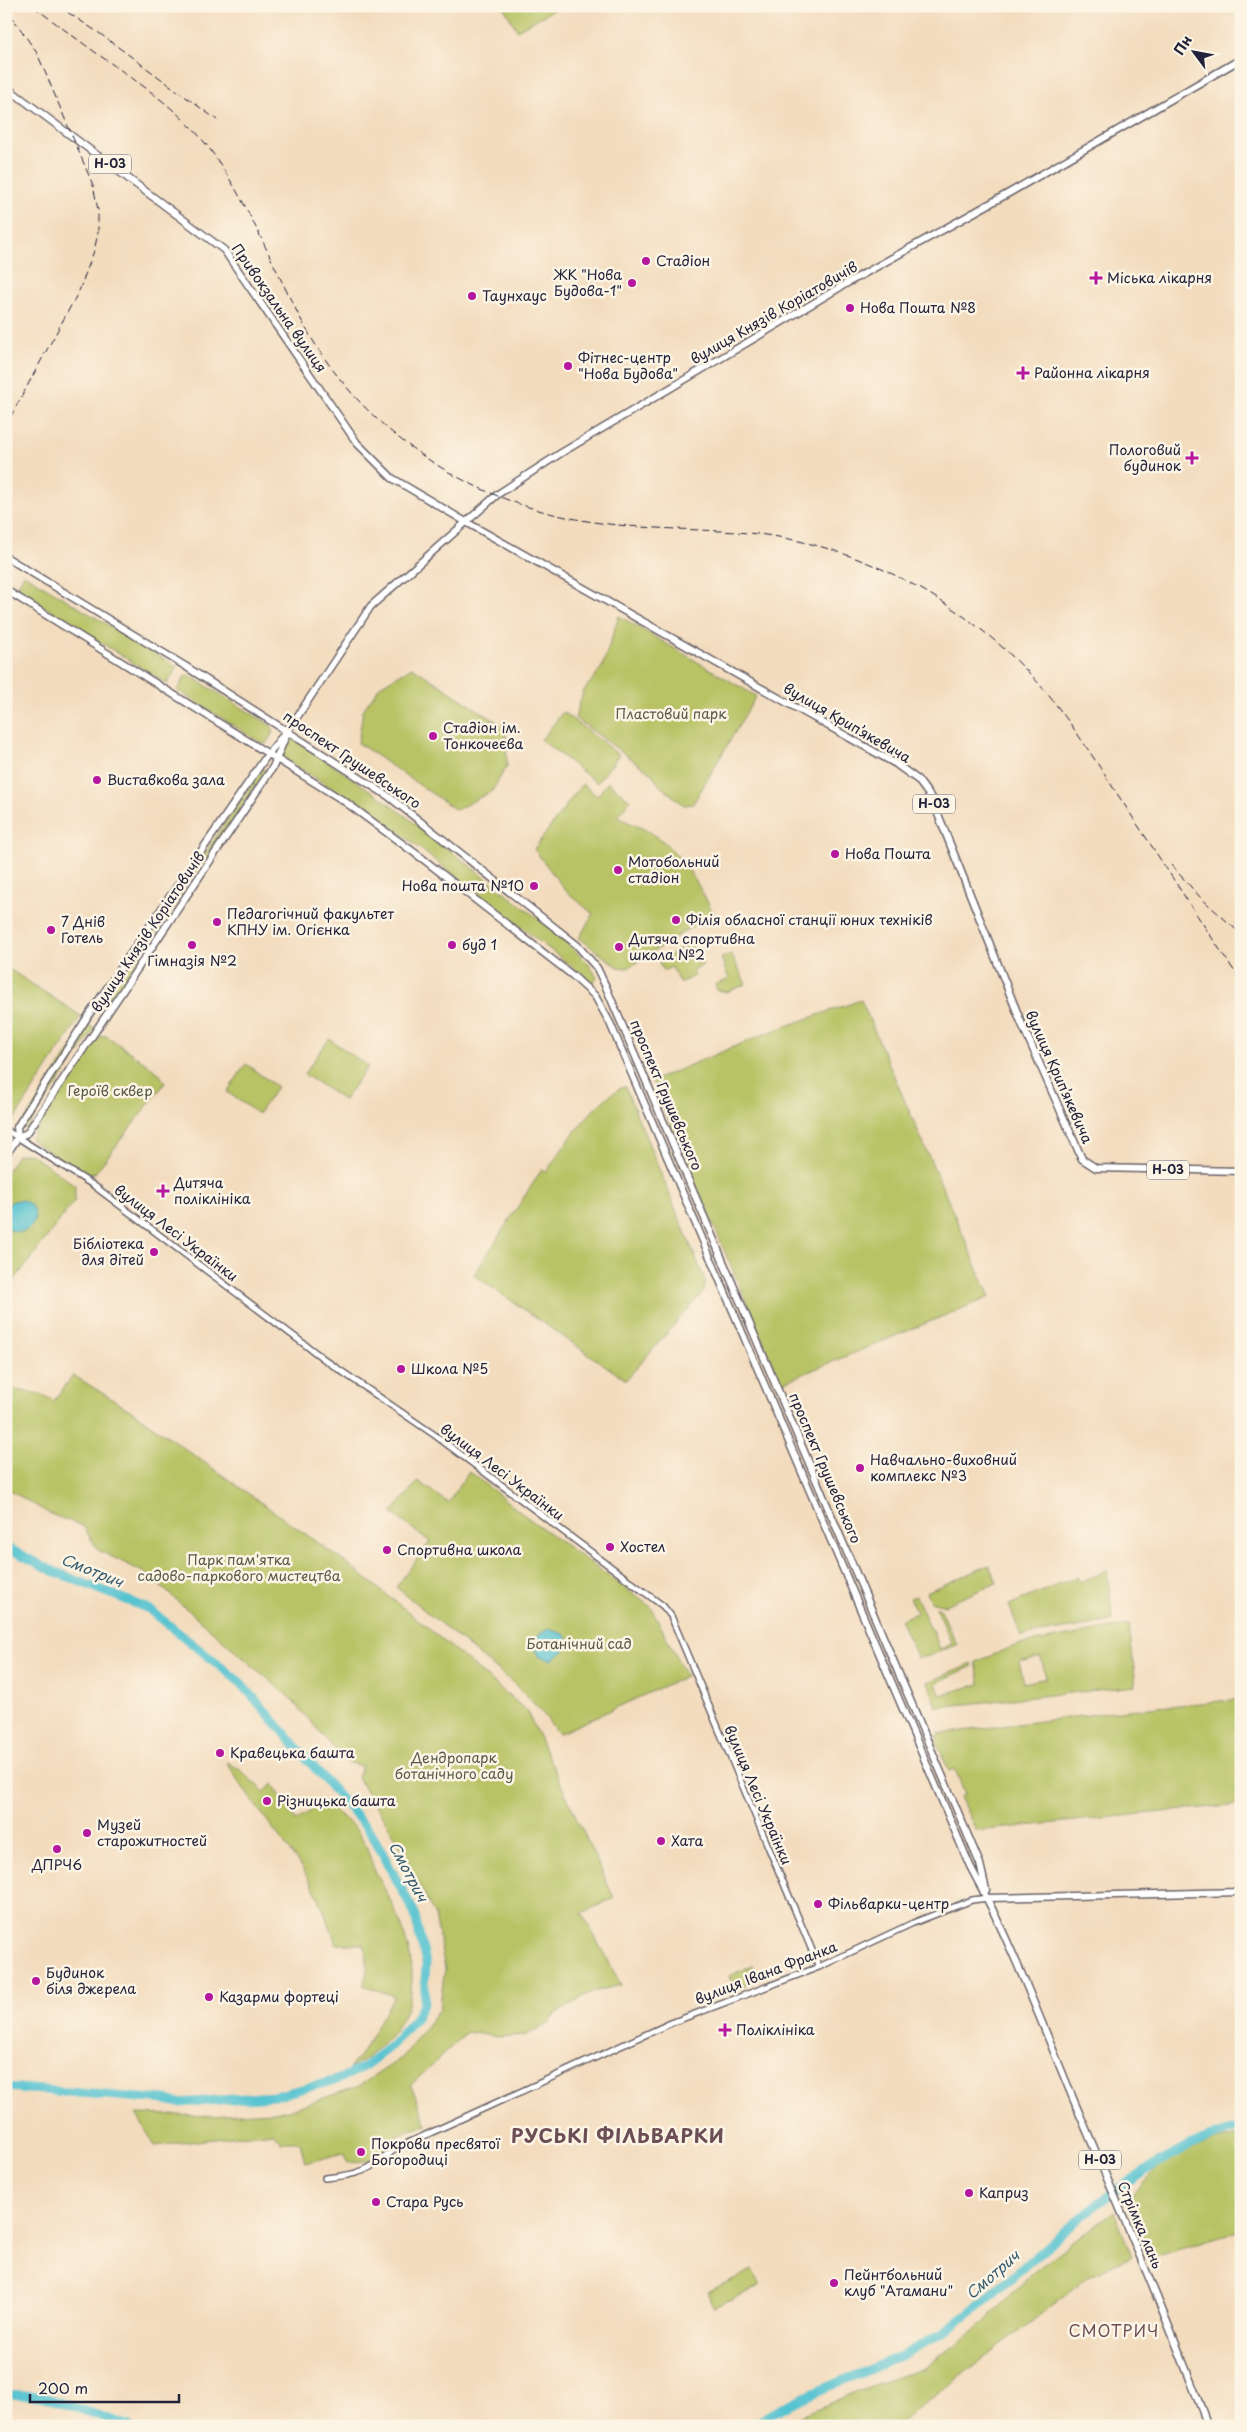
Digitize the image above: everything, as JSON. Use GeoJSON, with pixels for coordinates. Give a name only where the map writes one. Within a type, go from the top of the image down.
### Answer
{"type":"FeatureCollection","features":[{"type":"Feature","properties":{"kind":"main road","name":"вулиця Князів Коріатовичів"},"geometry":{"type":"LineString","coordinates":[[18,1137],[17,1127],[86,1020],[268,754],[287,732],[371,606],[466,522],[498,494],[561,453],[849,282],[1009,193],[1241,59]]}},
{"type":"Feature","properties":{"kind":"main road","name":"Привокзальна вулиця"},"geometry":{"type":"LineString","coordinates":[[6,87],[224,250],[357,443],[392,478],[466,522]]}},
{"type":"Feature","properties":{"kind":"main road","name":"вулиця Крипʼякевича"},"geometry":{"type":"LineString","coordinates":[[466,522],[896,764],[918,780],[932,799],[1020,1022],[1082,1158],[1096,1168],[1241,1170]]}},
{"type":"Feature","properties":{"kind":"main road","name":"проспект Грушевського"},"geometry":{"type":"LineString","coordinates":[[6,557],[185,666],[388,796],[578,946],[597,968],[976,1856],[988,1898]]}},
{"type":"Feature","properties":{"kind":"main road","name":"проспект Грушевського"},"geometry":{"type":"LineString","coordinates":[[6,590],[344,801],[417,854],[572,974],[589,990],[600,1004],[731,1304],[970,1866],[988,1898],[1045,2031]]}},
{"type":"Feature","properties":{"kind":"main road","name":"вулиця Князів Коріатовичів"},"geometry":{"type":"LineString","coordinates":[[6,1155],[18,1137],[28,1133],[278,760],[287,732]]}},
{"type":"Feature","properties":{"kind":"main road","name":"вулиця Івана Франка"},"geometry":{"type":"LineString","coordinates":[[988,1898],[1241,1892]]}},
{"type":"Feature","properties":{"kind":"main road","name":"Стрімка лань"},"geometry":{"type":"LineString","coordinates":[[1045,2031],[1154,2290],[1208,2426]]}},
{"type":"Feature","properties":{"kind":"street","name":"вулиця Лесі Українки"},"geometry":{"type":"LineString","coordinates":[[6,1130],[93,1185],[313,1350],[436,1436],[663,1606],[671,1616],[819,1967]]}},
{"type":"Feature","properties":{"kind":"street","name":"вулиця Івана Франка"},"geometry":{"type":"LineString","coordinates":[[325,2178],[360,2174],[381,2161],[395,2149],[671,2023],[819,1967],[913,1923],[972,1900],[988,1898]]}},
{"type":"Feature","properties":{"kind":"green space"},"geometry":{"type":"Polygon","coordinates":[[[503,6],[551,6],[553,10],[517,30],[503,6]]]}},
{"type":"Feature","properties":{"kind":"green space"},"geometry":{"type":"Polygon","coordinates":[[[24,574],[177,667],[167,684],[16,589],[24,574]]]}},
{"type":"Feature","properties":{"kind":"green space","name":"Пластовий парк"},"geometry":{"type":"Polygon","coordinates":[[[619,616],[756,696],[693,804],[684,805],[659,785],[652,774],[575,718],[583,692],[602,667],[619,616]]]}},
{"type":"Feature","properties":{"kind":"green space","name":"Стадіон ім. Тонкочеєва"},"geometry":{"type":"Polygon","coordinates":[[[412,667],[506,728],[507,766],[492,791],[456,810],[358,743],[363,710],[380,686],[412,667]]]}},
{"type":"Feature","properties":{"kind":"green space"},"geometry":{"type":"Polygon","coordinates":[[[187,674],[272,726],[274,731],[266,744],[261,743],[177,690],[187,674]]]}},
{"type":"Feature","properties":{"kind":"green space"},"geometry":{"type":"Polygon","coordinates":[[[563,712],[619,755],[597,783],[541,740],[563,712]]]}},
{"type":"Feature","properties":{"kind":"green space"},"geometry":{"type":"Polygon","coordinates":[[[295,740],[386,801],[553,930],[587,962],[597,977],[593,983],[378,816],[282,758],[283,745],[288,741],[295,740]]]}},
{"type":"Feature","properties":{"kind":"green space"},"geometry":{"type":"Polygon","coordinates":[[[262,768],[266,771],[194,877],[190,875],[262,768]]]}},
{"type":"Feature","properties":{"kind":"green space","name":"Мотобольний стадіон"},"geometry":{"type":"Polygon","coordinates":[[[608,782],[630,800],[617,817],[659,838],[676,854],[690,872],[713,913],[628,968],[618,967],[579,938],[593,914],[565,890],[534,849],[582,784],[597,796],[608,782]]]}},
{"type":"Feature","properties":{"kind":"green space"},"geometry":{"type":"Polygon","coordinates":[[[180,890],[184,892],[109,1004],[104,1000],[180,890]]]}},
{"type":"Feature","properties":{"kind":"green space"},"geometry":{"type":"Polygon","coordinates":[[[691,942],[703,965],[693,970],[695,976],[679,983],[672,967],[663,971],[659,962],[691,942]]]}},
{"type":"Feature","properties":{"kind":"green space"},"geometry":{"type":"Polygon","coordinates":[[[731,954],[746,984],[727,992],[717,990],[715,985],[729,979],[721,958],[731,954]]]}},
{"type":"Feature","properties":{"kind":"green space"},"geometry":{"type":"Polygon","coordinates":[[[6,967],[81,1016],[10,1126],[6,1123],[6,967]]]}},
{"type":"Feature","properties":{"kind":"green space"},"geometry":{"type":"Polygon","coordinates":[[[861,1000],[990,1297],[781,1383],[652,1081],[767,1033],[861,1000]]]}},
{"type":"Feature","properties":{"kind":"green space"},"geometry":{"type":"Polygon","coordinates":[[[87,1024],[95,1029],[26,1130],[21,1126],[87,1024]]]}},
{"type":"Feature","properties":{"kind":"green space","name":"Героїв сквер"},"geometry":{"type":"Polygon","coordinates":[[[100,1036],[107,1036],[159,1073],[165,1083],[95,1173],[84,1175],[30,1139],[100,1036]]]}},
{"type":"Feature","properties":{"kind":"green space"},"geometry":{"type":"Polygon","coordinates":[[[329,1039],[368,1066],[344,1100],[304,1074],[329,1039]]]}},
{"type":"Feature","properties":{"kind":"green space"},"geometry":{"type":"Polygon","coordinates":[[[246,1064],[277,1087],[258,1114],[227,1092],[246,1064]]]}},
{"type":"Feature","properties":{"kind":"green space"},"geometry":{"type":"Polygon","coordinates":[[[625,1086],[706,1283],[703,1292],[626,1380],[474,1275],[542,1169],[546,1172],[571,1136],[591,1112],[613,1093],[625,1086]]]}},
{"type":"Feature","properties":{"kind":"green space"},"geometry":{"type":"Polygon","coordinates":[[[29,1153],[75,1185],[75,1200],[6,1291],[6,1173],[17,1155],[29,1153]]]}},
{"type":"Feature","properties":{"kind":"green space","name":"Дендропарк ботанічного саду"},"geometry":{"type":"Polygon","coordinates":[[[73,1375],[133,1412],[345,1562],[421,1622],[527,1711],[614,1898],[582,1913],[621,1985],[589,1993],[551,2017],[550,2023],[526,2035],[498,2037],[467,2032],[411,2085],[427,2125],[411,2129],[390,2140],[378,2159],[348,2163],[343,2153],[305,2163],[300,2142],[281,2142],[273,2132],[155,2146],[136,2114],[210,2116],[285,2111],[359,2086],[403,2057],[439,2010],[445,1969],[435,1916],[395,1836],[357,1777],[362,1766],[346,1762],[290,1698],[145,1573],[98,1550],[83,1526],[50,1514],[6,1488],[6,1384],[15,1390],[41,1394],[54,1401],[73,1375]]]}},
{"type":"Feature","properties":{"kind":"green space","name":"Ботанічний сад"},"geometry":{"type":"Polygon","coordinates":[[[469,1471],[520,1512],[651,1607],[686,1676],[558,1734],[541,1711],[518,1687],[396,1587],[430,1542],[392,1513],[418,1481],[448,1503],[469,1471]]]}},
{"type":"Feature","properties":{"kind":"green space"},"geometry":{"type":"Polygon","coordinates":[[[989,1565],[997,1583],[945,1605],[930,1601],[926,1592],[989,1565]]]}},
{"type":"Feature","properties":{"kind":"green space"},"geometry":{"type":"Polygon","coordinates":[[[1107,1571],[1113,1621],[1021,1636],[1009,1605],[1077,1577],[1080,1582],[1107,1571]]]}},
{"type":"Feature","properties":{"kind":"green space"},"geometry":{"type":"Polygon","coordinates":[[[916,1596],[940,1649],[952,1644],[936,1607],[941,1610],[957,1645],[923,1658],[922,1656],[918,1658],[900,1620],[916,1613],[910,1598],[916,1596]]]}},
{"type":"Feature","properties":{"kind":"green space"},"geometry":{"type":"Polygon","coordinates":[[[1129,1625],[1136,1686],[937,1707],[928,1682],[972,1664],[973,1666],[936,1683],[940,1695],[980,1684],[976,1662],[1017,1645],[1129,1625]],[[1041,1657],[1019,1662],[1024,1683],[1046,1678],[1041,1657]]]}},
{"type":"Feature","properties":{"kind":"green space"},"geometry":{"type":"Polygon","coordinates":[[[1241,1699],[1241,1804],[976,1831],[960,1797],[965,1794],[955,1769],[949,1771],[936,1741],[939,1734],[1128,1710],[1241,1699]]]}},
{"type":"Feature","properties":{"kind":"green space"},"geometry":{"type":"Polygon","coordinates":[[[227,1762],[239,1769],[264,1792],[273,1784],[296,1821],[322,1803],[349,1823],[359,1833],[364,1842],[374,1869],[402,1929],[410,1955],[412,1980],[408,2004],[397,2027],[377,2049],[349,2069],[363,2051],[394,1996],[363,1985],[367,1964],[364,1944],[336,1944],[324,1911],[309,1880],[246,1792],[227,1762]]]}},
{"type":"Feature","properties":{"kind":"green space"},"geometry":{"type":"Polygon","coordinates":[[[753,1965],[759,1979],[734,1989],[729,1976],[753,1965]]]}},
{"type":"Feature","properties":{"kind":"green space"},"geometry":{"type":"Polygon","coordinates":[[[1241,2136],[1241,2230],[1153,2256],[1126,2201],[1163,2161],[1218,2139],[1241,2136]]]}},
{"type":"Feature","properties":{"kind":"green space"},"geometry":{"type":"Polygon","coordinates":[[[1114,2211],[1132,2256],[1089,2277],[896,2426],[783,2426],[809,2412],[865,2388],[924,2368],[980,2327],[1032,2273],[1114,2211]]]}},
{"type":"Feature","properties":{"kind":"green space"},"geometry":{"type":"Polygon","coordinates":[[[752,2270],[760,2286],[714,2307],[707,2292],[752,2270]]]}},
{"type":"Feature","properties":{"kind":"water"},"geometry":{"type":"Polygon","coordinates":[[[19,1200],[30,1205],[35,1216],[30,1227],[19,1232],[8,1227],[3,1216],[8,1205],[19,1200]]]}},
{"type":"Feature","properties":{"kind":"water"},"geometry":{"type":"Polygon","coordinates":[[[548,1629],[564,1634],[568,1640],[563,1652],[551,1660],[540,1657],[535,1648],[536,1637],[548,1629]]]}},
{"type":"Feature","properties":{"kind":"waterway","name":"Смотрич"},"geometry":{"type":"LineString","coordinates":[[6,1547],[53,1571],[149,1609],[241,1683],[372,1834],[414,1912],[426,1963],[424,2002],[417,2016],[392,2045],[362,2068],[337,2080],[274,2096],[179,2103],[166,2100],[6,2087]]}},
{"type":"Feature","properties":{"kind":"waterway","name":"Смотрич"},"geometry":{"type":"LineString","coordinates":[[752,2426],[796,2401],[890,2361],[935,2337],[976,2308],[1060,2234],[1107,2196],[1158,2163],[1184,2149],[1241,2127]]}},
{"type":"Feature","properties":{"kind":"waterway","name":"Смотрич"},"geometry":{"type":"LineString","coordinates":[[6,2394],[41,2396],[130,2426]]}},
{"type":"Feature","properties":{"kind":"railway"},"geometry":{"type":"LineString","coordinates":[[33,6],[163,101],[192,128],[216,158],[241,198],[304,325],[338,377],[380,422],[435,464],[484,490],[510,501],[590,522],[636,527],[758,534],[796,540],[834,551],[871,564],[907,581],[973,623],[1031,675],[1066,718],[1241,981]]}},
{"type":"Feature","properties":{"kind":"railway"},"geometry":{"type":"LineString","coordinates":[[58,6],[99,33],[217,120]]}},
{"type":"Feature","properties":{"kind":"railway"},"geometry":{"type":"LineString","coordinates":[[6,8],[37,53],[93,185],[98,210],[98,233],[94,251],[79,291],[6,425]]}},
{"type":"Feature","properties":{"kind":"railway"},"geometry":{"type":"LineString","coordinates":[[1171,865],[1201,898],[1241,934]]}},
{"type":"Feature","properties":{"kind":"place","name":"Стадіон"},"geometry":{"type":"Point","coordinates":[646,261]}},
{"type":"Feature","properties":{"kind":"place","name":"Міська лікарня"},"geometry":{"type":"Point","coordinates":[1096,278]}},
{"type":"Feature","properties":{"kind":"place","name":"ЖК \"Нова Будова-1\""},"geometry":{"type":"Point","coordinates":[632,283]}},
{"type":"Feature","properties":{"kind":"place","name":"Таунхаус"},"geometry":{"type":"Point","coordinates":[472,296]}},
{"type":"Feature","properties":{"kind":"place","name":"Нова Пошта №8"},"geometry":{"type":"Point","coordinates":[850,308]}},
{"type":"Feature","properties":{"kind":"place","name":"Фітнес-центр \"Нова Будова\""},"geometry":{"type":"Point","coordinates":[568,366]}},
{"type":"Feature","properties":{"kind":"place","name":"Районна лікарня"},"geometry":{"type":"Point","coordinates":[1023,373]}},
{"type":"Feature","properties":{"kind":"place","name":"Пологовий будинок"},"geometry":{"type":"Point","coordinates":[1192,458]}},
{"type":"Feature","properties":{"kind":"place","name":"Стадіон ім. Тонкочеєва"},"geometry":{"type":"Point","coordinates":[433,736]}},
{"type":"Feature","properties":{"kind":"place","name":"Виставкова зала"},"geometry":{"type":"Point","coordinates":[97,780]}},
{"type":"Feature","properties":{"kind":"place","name":"Нова Пошта"},"geometry":{"type":"Point","coordinates":[835,854]}},
{"type":"Feature","properties":{"kind":"place","name":"Мотобольний стадіон"},"geometry":{"type":"Point","coordinates":[618,870]}},
{"type":"Feature","properties":{"kind":"place","name":"Нова пошта №10"},"geometry":{"type":"Point","coordinates":[534,886]}},
{"type":"Feature","properties":{"kind":"place","name":"Філія обласної станції юних техніків"},"geometry":{"type":"Point","coordinates":[676,920]}},
{"type":"Feature","properties":{"kind":"place","name":"Педагогічний факультет КПНУ ім. Огієнка"},"geometry":{"type":"Point","coordinates":[217,922]}},
{"type":"Feature","properties":{"kind":"place","name":"7 Днів Готель"},"geometry":{"type":"Point","coordinates":[51,930]}},
{"type":"Feature","properties":{"kind":"place","name":"Гімназія №2"},"geometry":{"type":"Point","coordinates":[192,945]}},
{"type":"Feature","properties":{"kind":"place","name":"буд 1"},"geometry":{"type":"Point","coordinates":[452,945]}},
{"type":"Feature","properties":{"kind":"place","name":"Дитяча спортивна школа №2"},"geometry":{"type":"Point","coordinates":[619,947]}},
{"type":"Feature","properties":{"kind":"place","name":"Дитяча поліклініка"},"geometry":{"type":"Point","coordinates":[163,1191]}},
{"type":"Feature","properties":{"kind":"place","name":"Бібліотека для дітей"},"geometry":{"type":"Point","coordinates":[154,1252]}},
{"type":"Feature","properties":{"kind":"place","name":"Школа №5"},"geometry":{"type":"Point","coordinates":[401,1369]}},
{"type":"Feature","properties":{"kind":"place","name":"Навчально-виховний комплекс №3"},"geometry":{"type":"Point","coordinates":[860,1468]}},
{"type":"Feature","properties":{"kind":"place","name":"Хостел"},"geometry":{"type":"Point","coordinates":[610,1547]}},
{"type":"Feature","properties":{"kind":"place","name":"Спортивна школа"},"geometry":{"type":"Point","coordinates":[387,1550]}},
{"type":"Feature","properties":{"kind":"place","name":"Кравецька башта"},"geometry":{"type":"Point","coordinates":[220,1753]}},
{"type":"Feature","properties":{"kind":"place","name":"Різницька башта"},"geometry":{"type":"Point","coordinates":[267,1801]}},
{"type":"Feature","properties":{"kind":"place","name":"Музей старожитностей"},"geometry":{"type":"Point","coordinates":[87,1833]}},
{"type":"Feature","properties":{"kind":"place","name":"Хата"},"geometry":{"type":"Point","coordinates":[661,1841]}},
{"type":"Feature","properties":{"kind":"place","name":"ДПРЧ6"},"geometry":{"type":"Point","coordinates":[57,1849]}},
{"type":"Feature","properties":{"kind":"place","name":"Фільварки-центр"},"geometry":{"type":"Point","coordinates":[818,1904]}},
{"type":"Feature","properties":{"kind":"place","name":"Будинок біля джерела"},"geometry":{"type":"Point","coordinates":[36,1981]}},
{"type":"Feature","properties":{"kind":"place","name":"Казарми фортеці"},"geometry":{"type":"Point","coordinates":[209,1997]}},
{"type":"Feature","properties":{"kind":"place","name":"Поліклініка"},"geometry":{"type":"Point","coordinates":[725,2030]}},
{"type":"Feature","properties":{"kind":"place","name":"Покрови пресвятої Богородиці"},"geometry":{"type":"Point","coordinates":[361,2152]}},
{"type":"Feature","properties":{"kind":"place","name":"Каприз"},"geometry":{"type":"Point","coordinates":[969,2193]}},
{"type":"Feature","properties":{"kind":"place","name":"Стара Русь"},"geometry":{"type":"Point","coordinates":[376,2202]}},
{"type":"Feature","properties":{"kind":"place","name":"Пейнтбольний клуб \"Атамани\""},"geometry":{"type":"Point","coordinates":[834,2283]}},
{"type":"Feature","properties":{"kind":"district","name":"РУСЬКІ ФІЛЬВАРКИ"},"geometry":{"type":"Point","coordinates":[618,2136]}},
{"type":"Feature","properties":{"kind":"district","name":"СМОТРИЧ"},"geometry":{"type":"Point","coordinates":[1114,2331]}},
{"type":"Feature","properties":{"kind":"park label","name":"Парк пам'ятка садово-паркового мистецтва"},"geometry":{"type":"Point","coordinates":[239,1568]}}]}
